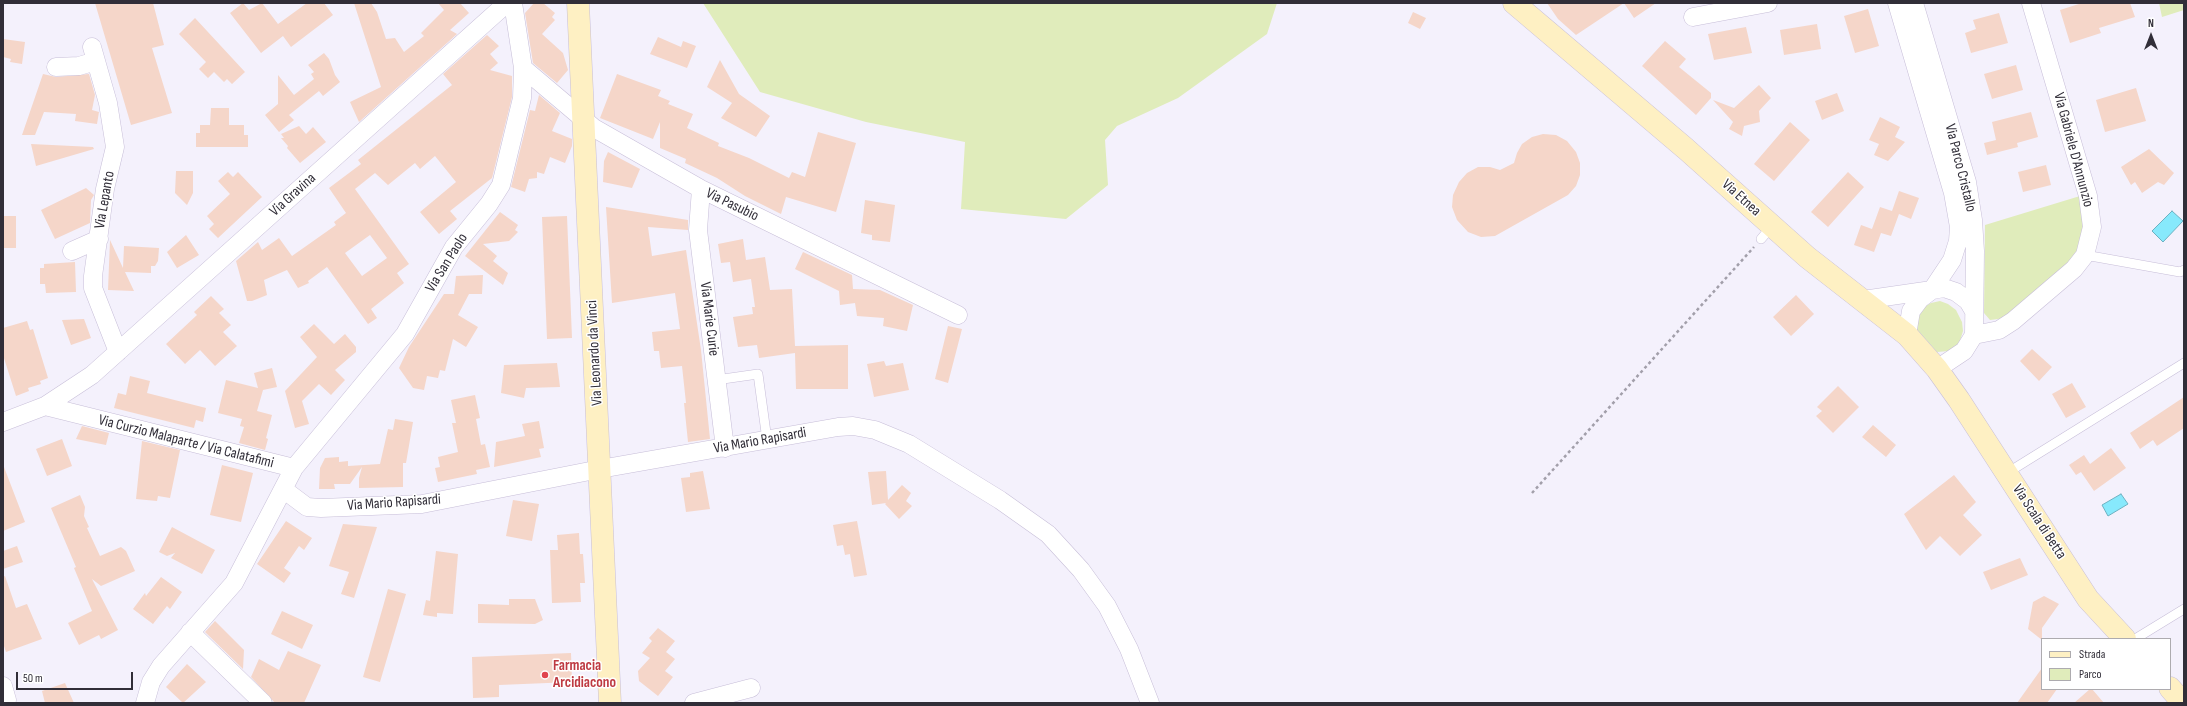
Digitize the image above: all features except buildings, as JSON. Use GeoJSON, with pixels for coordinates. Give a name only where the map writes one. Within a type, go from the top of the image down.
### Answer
{"type":"FeatureCollection","features":[{"type":"Feature","properties":{"kind":"main road","name":"Via Leonardo da Vinci"},"geometry":{"type":"LineString","coordinates":[[578,3],[610,703]]}},
{"type":"Feature","properties":{"kind":"main road","name":"Via Etnea"},"geometry":{"type":"LineString","coordinates":[[1514,3],[1686,149],[1767,232],[1807,257],[1907,335],[1937,369],[1959,400]]}},
{"type":"Feature","properties":{"kind":"main road","name":"Via Scala di Betta"},"geometry":{"type":"LineString","coordinates":[[1959,400],[2088,599],[2124,638]]}},
{"type":"Feature","properties":{"kind":"main road"},"geometry":{"type":"LineString","coordinates":[[2171,689],[2183,703]]}},
{"type":"Feature","properties":{"kind":"street","name":"Via Gravina"},"geometry":{"type":"LineString","coordinates":[[4,419],[44,406],[77,385],[118,352],[507,3]]}},
{"type":"Feature","properties":{"kind":"street","name":"Via San Paolo"},"geometry":{"type":"LineString","coordinates":[[145,703],[151,682],[161,666],[234,583],[294,468],[405,334],[454,247],[489,204],[501,185],[522,98],[522,68],[513,3]]}},
{"type":"Feature","properties":{"kind":"street"},"geometry":{"type":"LineString","coordinates":[[1693,17],[1768,3]]}},
{"type":"Feature","properties":{"kind":"street","name":"Via Parco Cristallo"},"geometry":{"type":"LineString","coordinates":[[1897,3],[1953,193],[1959,227],[1958,241],[1952,260],[1932,290]]}},
{"type":"Feature","properties":{"kind":"street","name":"Via Parco Cristallo"},"geometry":{"type":"LineString","coordinates":[[1914,3],[1967,182],[1973,220],[1975,251],[1974,335]]}},
{"type":"Feature","properties":{"kind":"street","name":"Via Gabriele D'Annunzio"},"geometry":{"type":"LineString","coordinates":[[1974,335],[1998,330],[2013,321],[2074,269],[2085,255],[2092,227],[2088,196],[2031,3]]}},
{"type":"Feature","properties":{"kind":"street","name":"Via Lepanto"},"geometry":{"type":"LineString","coordinates":[[56,67],[78,66],[94,54],[108,103],[115,147],[105,189],[93,276],[93,288],[118,352]]}},
{"type":"Feature","properties":{"kind":"street","name":"Via Pasubio"},"geometry":{"type":"LineString","coordinates":[[522,68],[583,117],[594,128],[701,190],[958,315]]}},
{"type":"Feature","properties":{"kind":"street","name":"Via Marie Curie"},"geometry":{"type":"LineString","coordinates":[[701,190],[698,230],[724,448]]}},
{"type":"Feature","properties":{"kind":"street"},"geometry":{"type":"LineString","coordinates":[[72,251],[99,239]]}},
{"type":"Feature","properties":{"kind":"street"},"geometry":{"type":"LineString","coordinates":[[1863,300],[1944,288],[1956,292],[1968,301],[1974,310]]}},
{"type":"Feature","properties":{"kind":"street"},"geometry":{"type":"LineString","coordinates":[[1907,335],[1911,310],[1920,299],[1932,290]]}},
{"type":"Feature","properties":{"kind":"street"},"geometry":{"type":"LineString","coordinates":[[1937,369],[1964,351],[1974,335]]}},
{"type":"Feature","properties":{"kind":"street"},"geometry":{"type":"LineString","coordinates":[[77,385],[75,397],[78,415]]}},
{"type":"Feature","properties":{"kind":"street","name":"Via Curzio Malaparte / Via Calatafimi"},"geometry":{"type":"LineString","coordinates":[[44,406],[294,468]]}},
{"type":"Feature","properties":{"kind":"street","name":"Via Mario Rapisardi"},"geometry":{"type":"LineString","coordinates":[[283,489],[307,507],[321,508],[422,504],[600,469],[838,427],[853,426],[875,430],[908,444],[1000,500],[1048,534],[1081,570],[1107,606],[1139,675],[1150,703]]}},
{"type":"Feature","properties":{"kind":"street"},"geometry":{"type":"LineString","coordinates":[[193,629],[264,703]]}},
{"type":"Feature","properties":{"kind":"street"},"geometry":{"type":"LineString","coordinates":[[694,703],[751,688]]}},
{"type":"Feature","properties":{"kind":"lane"},"geometry":{"type":"LineString","coordinates":[[2085,255],[2180,272],[2184,270]]}},
{"type":"Feature","properties":{"kind":"lane"},"geometry":{"type":"LineString","coordinates":[[2007,473],[2184,363]]}},
{"type":"Feature","properties":{"kind":"lane"},"geometry":{"type":"LineString","coordinates":[[716,380],[758,374],[767,440]]}},
{"type":"Feature","properties":{"kind":"lane"},"geometry":{"type":"LineString","coordinates":[[2137,638],[2184,609]]}},
{"type":"Feature","properties":{"kind":"path"},"geometry":{"type":"LineString","coordinates":[[1532,493],[1767,232]]}},
{"type":"Feature","properties":{"kind":"green space"},"geometry":{"type":"Polygon","coordinates":[[[703,3],[1277,3],[1267,34],[1178,98],[1117,126],[1105,140],[1108,185],[1066,219],[961,209],[965,142],[866,122],[760,92],[703,3]]]}},
{"type":"Feature","properties":{"kind":"green space"},"geometry":{"type":"Polygon","coordinates":[[[2159,3],[2184,3],[2184,10],[2162,17],[2159,3]]]}},
{"type":"Feature","properties":{"kind":"green space"},"geometry":{"type":"Polygon","coordinates":[[[2080,196],[2085,232],[2081,252],[2006,318],[1990,320],[1984,313],[1985,225],[2080,196]]]}},
{"type":"Feature","properties":{"kind":"green space"},"geometry":{"type":"Polygon","coordinates":[[[1940,301],[1948,304],[1956,310],[1962,322],[1963,331],[1958,347],[1949,351],[1937,352],[1915,328],[1918,315],[1922,308],[1931,303],[1940,301]]]}},
{"type":"Feature","properties":{"kind":"water"},"geometry":{"type":"Polygon","coordinates":[[[2172,211],[2183,221],[2163,242],[2152,231],[2172,211]]]}},
{"type":"Feature","properties":{"kind":"water"},"geometry":{"type":"Polygon","coordinates":[[[2121,494],[2128,504],[2108,516],[2102,505],[2121,494]]]}},
{"type":"Feature","properties":{"kind":"place","name":"Farmacia Arcidiacono"},"geometry":{"type":"Point","coordinates":[545,675]}}]}
